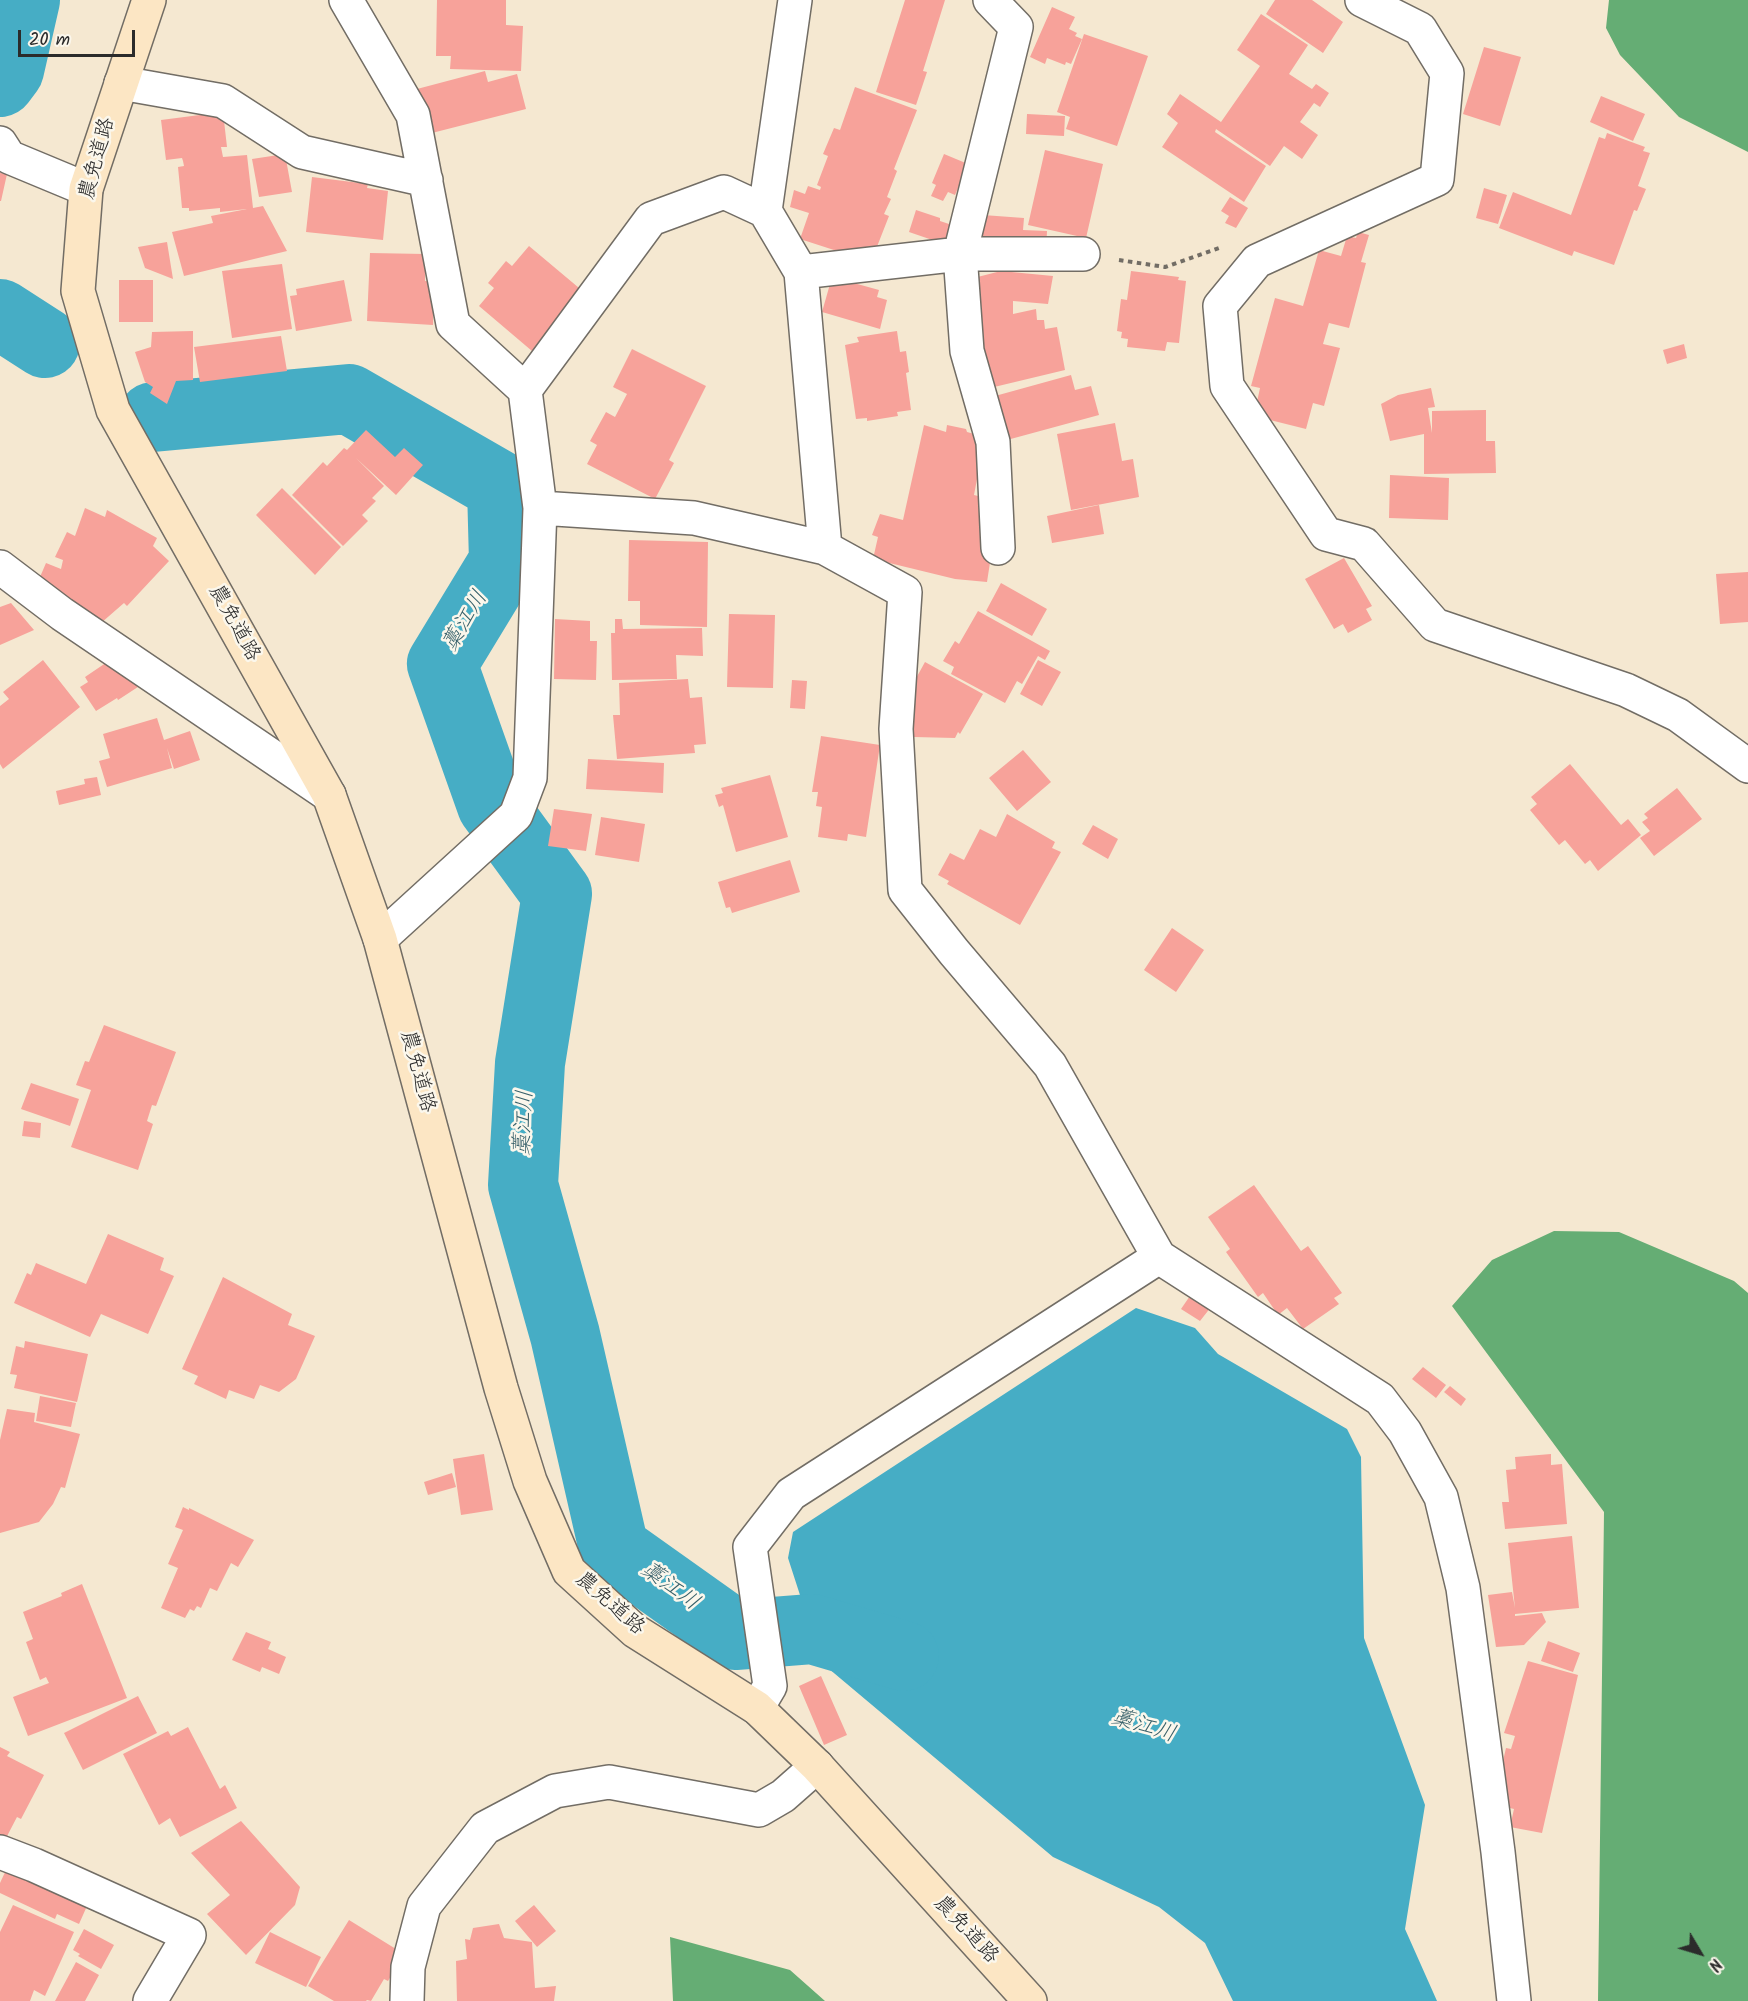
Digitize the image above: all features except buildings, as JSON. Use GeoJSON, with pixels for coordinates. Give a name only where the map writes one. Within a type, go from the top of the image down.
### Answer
{"type":"FeatureCollection","features":[{"type":"Feature","properties":{"kind":"street","name":"農免道路"},"geometry":{"type":"LineString","coordinates":[[149,0],[86,189],[78,291],[113,410],[329,795],[380,939],[501,1388],[530,1481],[569,1571],[635,1631],[757,1708],[817,1766],[1030,2001]]}},
{"type":"Feature","properties":{"kind":"street"},"geometry":{"type":"LineString","coordinates":[[346,0],[413,115],[453,324],[525,390],[540,508],[530,778],[507,824],[380,939]]}},
{"type":"Feature","properties":{"kind":"street"},"geometry":{"type":"LineString","coordinates":[[765,211],[795,0]]}},
{"type":"Feature","properties":{"kind":"street"},"geometry":{"type":"LineString","coordinates":[[990,0],[1016,27],[960,254],[967,351],[993,442],[998,548]]}},
{"type":"Feature","properties":{"kind":"street"},"geometry":{"type":"LineString","coordinates":[[1362,0],[1420,29],[1447,73],[1437,179],[1257,261],[1220,306],[1227,386],[1326,534],[1364,544],[1435,625],[1626,690],[1678,715],[1748,766]]}},
{"type":"Feature","properties":{"kind":"street"},"geometry":{"type":"LineString","coordinates":[[121,83],[223,101],[302,152],[426,180]]}},
{"type":"Feature","properties":{"kind":"street"},"geometry":{"type":"LineString","coordinates":[[0,143],[9,157],[86,189]]}},
{"type":"Feature","properties":{"kind":"street"},"geometry":{"type":"LineString","coordinates":[[525,390],[651,219],[724,192],[765,211],[801,272],[825,548]]}},
{"type":"Feature","properties":{"kind":"street"},"geometry":{"type":"LineString","coordinates":[[801,272],[960,254],[1083,254]]}},
{"type":"Feature","properties":{"kind":"street"},"geometry":{"type":"LineString","coordinates":[[540,508],[694,518],[825,548],[905,592],[896,729],[905,890],[954,952],[1050,1065],[1159,1257],[1380,1399],[1405,1432],[1441,1497],[1463,1588],[1498,1852],[1514,2001]]}},
{"type":"Feature","properties":{"kind":"street"},"geometry":{"type":"LineString","coordinates":[[0,567],[62,614],[329,795]]}},
{"type":"Feature","properties":{"kind":"street"},"geometry":{"type":"LineString","coordinates":[[757,1708],[770,1686],[750,1547],[791,1494],[1159,1257]]}},
{"type":"Feature","properties":{"kind":"street"},"geometry":{"type":"LineString","coordinates":[[407,2001],[408,1967],[424,1906],[485,1828],[555,1791],[609,1782],[759,1810],[783,1796],[817,1766]]}},
{"type":"Feature","properties":{"kind":"street"},"geometry":{"type":"LineString","coordinates":[[0,1852],[189,1935],[150,2001]]}},
{"type":"Feature","properties":{"kind":"green space"},"geometry":{"type":"Polygon","coordinates":[[[1609,0],[1748,0],[1748,152],[1679,117],[1620,55],[1606,28],[1609,0]]]}},
{"type":"Feature","properties":{"kind":"green space"},"geometry":{"type":"Polygon","coordinates":[[[1554,1231],[1619,1232],[1734,1281],[1748,1293],[1748,2001],[1598,2001],[1604,1512],[1452,1306],[1492,1260],[1554,1231]]]}},
{"type":"Feature","properties":{"kind":"green space"},"geometry":{"type":"Polygon","coordinates":[[[670,1937],[790,1970],[825,2001],[673,2001],[670,1937]]]}},
{"type":"Feature","properties":{"kind":"water"},"geometry":{"type":"Polygon","coordinates":[[[1136,1308],[1195,1328],[1218,1354],[1347,1429],[1361,1457],[1364,1638],[1425,1805],[1405,1929],[1437,2001],[1233,2001],[1205,1943],[1159,1907],[1053,1857],[822,1663],[788,1558],[793,1532],[1136,1308]]]}},
{"type":"Feature","properties":{"kind":"waterway","name":"藁江川"},"geometry":{"type":"LineString","coordinates":[[0,82],[9,70],[25,0]]}},
{"type":"Feature","properties":{"kind":"waterway","name":"藁江川"},"geometry":{"type":"LineString","coordinates":[[0,314],[45,343]]}},
{"type":"Feature","properties":{"kind":"waterway","name":"藁江川"},"geometry":{"type":"LineString","coordinates":[[153,417],[349,399],[502,487],[504,562],[442,664],[492,805],[557,894],[530,1063],[523,1185],[565,1335],[614,1549],[735,1635],[812,1629],[904,1656]]}}]}
